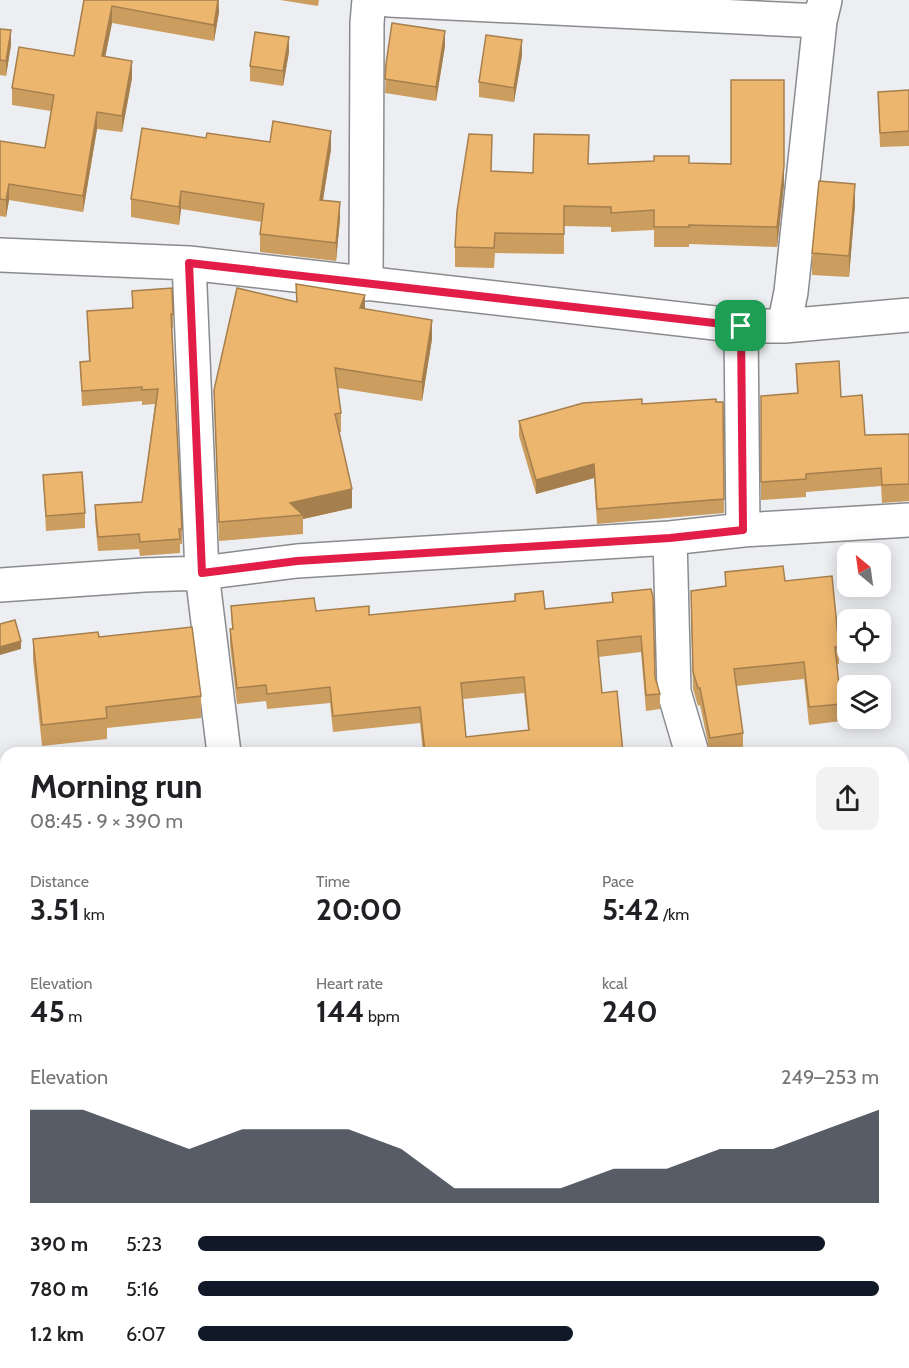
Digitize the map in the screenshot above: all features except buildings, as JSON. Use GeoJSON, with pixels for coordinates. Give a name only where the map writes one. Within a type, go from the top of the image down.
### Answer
{"type":"FeatureCollection","features":[{"type":"Feature","properties":{"kind":"street"},"geometry":{"type":"LineString","coordinates":[[366,284],[369,0]]}},
{"type":"Feature","properties":{"kind":"street"},"geometry":{"type":"LineString","coordinates":[[389,0],[823,10],[791,292],[784,326]]}},
{"type":"Feature","properties":{"kind":"street"},"geometry":{"type":"LineString","coordinates":[[0,255],[189,263],[741,326],[784,326],[909,315]]}},
{"type":"Feature","properties":{"kind":"street"},"geometry":{"type":"LineString","coordinates":[[189,263],[202,573],[223,747]]}},
{"type":"Feature","properties":{"kind":"street"},"geometry":{"type":"LineString","coordinates":[[741,326],[743,530]]}},
{"type":"Feature","properties":{"kind":"street"},"geometry":{"type":"LineString","coordinates":[[0,585],[202,573],[297,561],[670,538],[743,530],[909,520]]}},
{"type":"Feature","properties":{"kind":"street"},"geometry":{"type":"LineString","coordinates":[[670,538],[674,692],[690,747]]}},
{"type":"Feature","properties":{"kind":"route"},"geometry":{"type":"LineString","coordinates":[[189,263],[741,326],[743,530],[670,538],[297,561],[202,573],[189,263]]}}]}
